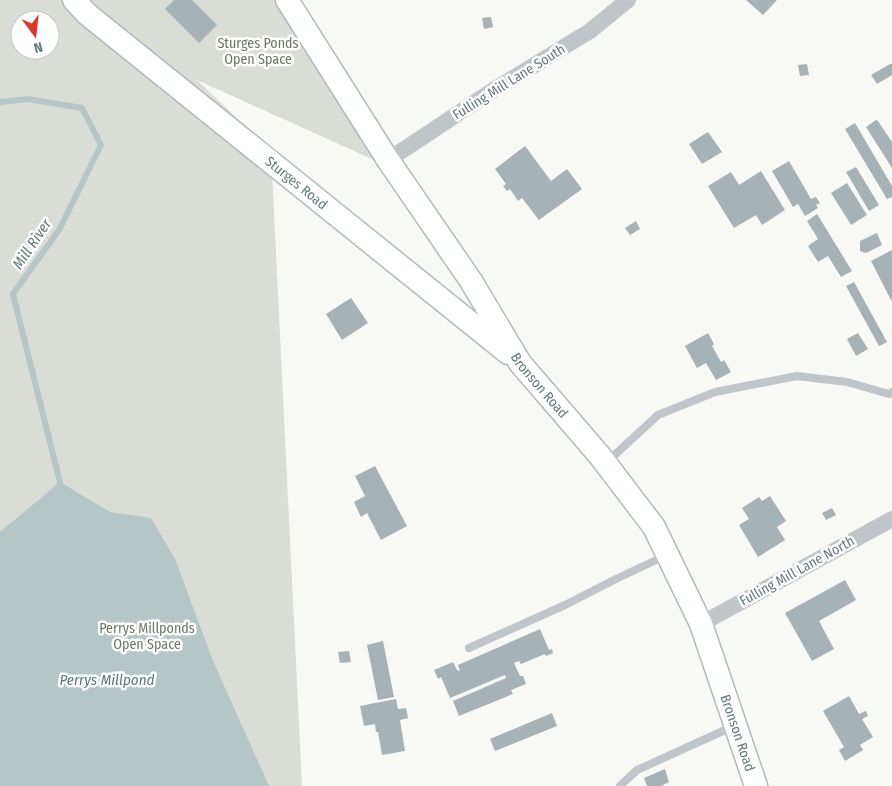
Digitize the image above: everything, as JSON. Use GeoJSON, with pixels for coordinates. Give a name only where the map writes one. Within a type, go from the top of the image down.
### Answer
{"type":"FeatureCollection","features":[{"type":"Feature","properties":{"kind":"main road","name":"Sturges Road"},"geometry":{"type":"LineString","coordinates":[[74,0],[87,14],[520,363]]}},
{"type":"Feature","properties":{"kind":"main road","name":"Bronson Road"},"geometry":{"type":"LineString","coordinates":[[287,0],[388,160],[471,281],[520,363],[606,463],[654,527],[701,624],[756,786]]}},
{"type":"Feature","properties":{"kind":"street","name":"Fulling Mill Lane South"},"geometry":{"type":"LineString","coordinates":[[388,160],[494,88],[590,31],[628,0]]}},
{"type":"Feature","properties":{"kind":"street","name":"Fulling Mill Lane North"},"geometry":{"type":"LineString","coordinates":[[701,624],[892,518]]}},
{"type":"Feature","properties":{"kind":"lane"},"geometry":{"type":"LineString","coordinates":[[606,463],[658,415],[715,392],[797,376],[847,382],[889,394],[892,392]]}},
{"type":"Feature","properties":{"kind":"lane"},"geometry":{"type":"LineString","coordinates":[[469,648],[564,605],[668,554]]}},
{"type":"Feature","properties":{"kind":"lane"},"geometry":{"type":"LineString","coordinates":[[620,786],[637,770],[736,726]]}},
{"type":"Feature","properties":{"kind":"green space","name":"Perrys Millponds Open Space"},"geometry":{"type":"Polygon","coordinates":[[[0,0],[289,0],[374,160],[197,80],[271,151],[302,786],[0,786],[0,0]]]}},
{"type":"Feature","properties":{"kind":"water","name":"Perrys Millpond"},"geometry":{"type":"Polygon","coordinates":[[[60,482],[110,512],[151,518],[175,559],[213,661],[269,786],[0,786],[0,532],[60,482]]]}},
{"type":"Feature","properties":{"kind":"building"},"geometry":{"type":"Polygon","coordinates":[[[174,0],[192,0],[217,25],[199,43],[165,9],[174,0]]]}},
{"type":"Feature","properties":{"kind":"building"},"geometry":{"type":"Polygon","coordinates":[[[746,0],[777,0],[763,15],[746,0]]]}},
{"type":"Feature","properties":{"kind":"building"},"geometry":{"type":"Polygon","coordinates":[[[491,17],[493,27],[484,29],[482,18],[491,17]]]}},
{"type":"Feature","properties":{"kind":"building"},"geometry":{"type":"Polygon","coordinates":[[[807,64],[809,75],[800,76],[798,65],[807,64]]]}},
{"type":"Feature","properties":{"kind":"building"},"geometry":{"type":"Polygon","coordinates":[[[892,64],[892,75],[877,84],[871,75],[892,64]]]}},
{"type":"Feature","properties":{"kind":"building"},"geometry":{"type":"Polygon","coordinates":[[[876,120],[892,142],[892,168],[866,127],[876,120]]]}},
{"type":"Feature","properties":{"kind":"building"},"geometry":{"type":"Polygon","coordinates":[[[855,123],[892,186],[892,197],[887,199],[845,129],[855,123]]]}},
{"type":"Feature","properties":{"kind":"building"},"geometry":{"type":"Polygon","coordinates":[[[708,132],[722,152],[702,164],[689,144],[708,132]]]}},
{"type":"Feature","properties":{"kind":"building"},"geometry":{"type":"Polygon","coordinates":[[[525,146],[551,181],[567,169],[582,189],[539,220],[522,198],[518,201],[510,189],[507,191],[503,186],[506,184],[495,169],[525,146]]]}},
{"type":"Feature","properties":{"kind":"building"},"geometry":{"type":"Polygon","coordinates":[[[789,161],[811,199],[816,197],[820,203],[816,205],[818,208],[805,216],[798,204],[793,207],[772,171],[789,161]]]}},
{"type":"Feature","properties":{"kind":"building"},"geometry":{"type":"Polygon","coordinates":[[[856,167],[879,205],[869,211],[846,172],[856,167]]]}},
{"type":"Feature","properties":{"kind":"building"},"geometry":{"type":"Polygon","coordinates":[[[761,171],[785,210],[762,225],[756,215],[734,228],[708,186],[731,172],[739,185],[761,171]]]}},
{"type":"Feature","properties":{"kind":"building"},"geometry":{"type":"Polygon","coordinates":[[[847,183],[867,215],[851,225],[831,193],[847,183]]]}},
{"type":"Feature","properties":{"kind":"building"},"geometry":{"type":"Polygon","coordinates":[[[817,214],[852,271],[841,277],[828,256],[818,262],[808,246],[818,239],[807,221],[817,214]]]}},
{"type":"Feature","properties":{"kind":"building"},"geometry":{"type":"Polygon","coordinates":[[[636,221],[640,229],[630,235],[625,228],[636,221]]]}},
{"type":"Feature","properties":{"kind":"building"},"geometry":{"type":"Polygon","coordinates":[[[877,233],[882,245],[866,253],[860,251],[860,241],[877,233]]]}},
{"type":"Feature","properties":{"kind":"building"},"geometry":{"type":"Polygon","coordinates":[[[892,250],[892,302],[871,261],[892,250]]]}},
{"type":"Feature","properties":{"kind":"building"},"geometry":{"type":"Polygon","coordinates":[[[854,282],[887,342],[879,346],[846,286],[854,282]]]}},
{"type":"Feature","properties":{"kind":"building"},"geometry":{"type":"Polygon","coordinates":[[[351,298],[368,323],[342,340],[326,314],[351,298]]]}},
{"type":"Feature","properties":{"kind":"building"},"geometry":{"type":"Polygon","coordinates":[[[708,333],[714,344],[712,346],[721,362],[724,360],[731,372],[716,380],[706,363],[697,368],[685,346],[708,333]]]}},
{"type":"Feature","properties":{"kind":"building"},"geometry":{"type":"Polygon","coordinates":[[[858,333],[868,349],[856,356],[847,339],[858,333]]]}},
{"type":"Feature","properties":{"kind":"building"},"geometry":{"type":"Polygon","coordinates":[[[375,466],[407,526],[381,540],[367,513],[361,517],[354,502],[365,496],[355,476],[375,466]]]}},
{"type":"Feature","properties":{"kind":"building"},"geometry":{"type":"Polygon","coordinates":[[[770,496],[786,521],[777,527],[785,540],[758,557],[739,525],[749,519],[742,508],[759,497],[762,501],[770,496]]]}},
{"type":"Feature","properties":{"kind":"building"},"geometry":{"type":"Polygon","coordinates":[[[832,508],[836,515],[826,520],[822,513],[832,508]]]}},
{"type":"Feature","properties":{"kind":"building"},"geometry":{"type":"Polygon","coordinates":[[[845,580],[856,600],[819,621],[834,649],[812,661],[785,613],[845,580]]]}},
{"type":"Feature","properties":{"kind":"building"},"geometry":{"type":"Polygon","coordinates":[[[540,629],[549,650],[552,649],[553,653],[546,656],[545,654],[521,664],[519,661],[514,663],[526,684],[511,690],[513,694],[459,716],[453,701],[506,678],[505,675],[450,698],[441,677],[438,679],[434,670],[453,662],[457,670],[460,671],[458,665],[540,629]]]}},
{"type":"Feature","properties":{"kind":"building"},"geometry":{"type":"Polygon","coordinates":[[[383,641],[394,697],[378,700],[367,645],[383,641]]]}},
{"type":"Feature","properties":{"kind":"building"},"geometry":{"type":"Polygon","coordinates":[[[349,651],[351,662],[340,663],[338,652],[349,651]]]}},
{"type":"Feature","properties":{"kind":"building"},"geometry":{"type":"Polygon","coordinates":[[[849,696],[859,714],[866,711],[868,716],[862,719],[873,737],[860,745],[863,750],[845,761],[839,750],[844,747],[823,711],[849,696]]]}},
{"type":"Feature","properties":{"kind":"building"},"geometry":{"type":"Polygon","coordinates":[[[396,699],[398,709],[406,708],[408,718],[400,720],[405,751],[382,755],[375,724],[364,726],[360,706],[396,699]]]}},
{"type":"Feature","properties":{"kind":"building"},"geometry":{"type":"Polygon","coordinates":[[[552,713],[557,726],[495,751],[490,739],[552,713]]]}},
{"type":"Feature","properties":{"kind":"building"},"geometry":{"type":"Polygon","coordinates":[[[665,769],[669,782],[661,786],[647,786],[644,778],[665,769]]]}},
{"type":"Feature","properties":{"kind":"waterway","name":"Mill River"},"geometry":{"type":"LineString","coordinates":[[0,102],[28,99],[82,108],[101,145],[59,230],[13,294],[60,482],[59,489]]}},
{"type":"Feature","properties":{"kind":"park label","name":"Sturges Ponds Open Space"},"geometry":{"type":"Point","coordinates":[258,52]}}]}
